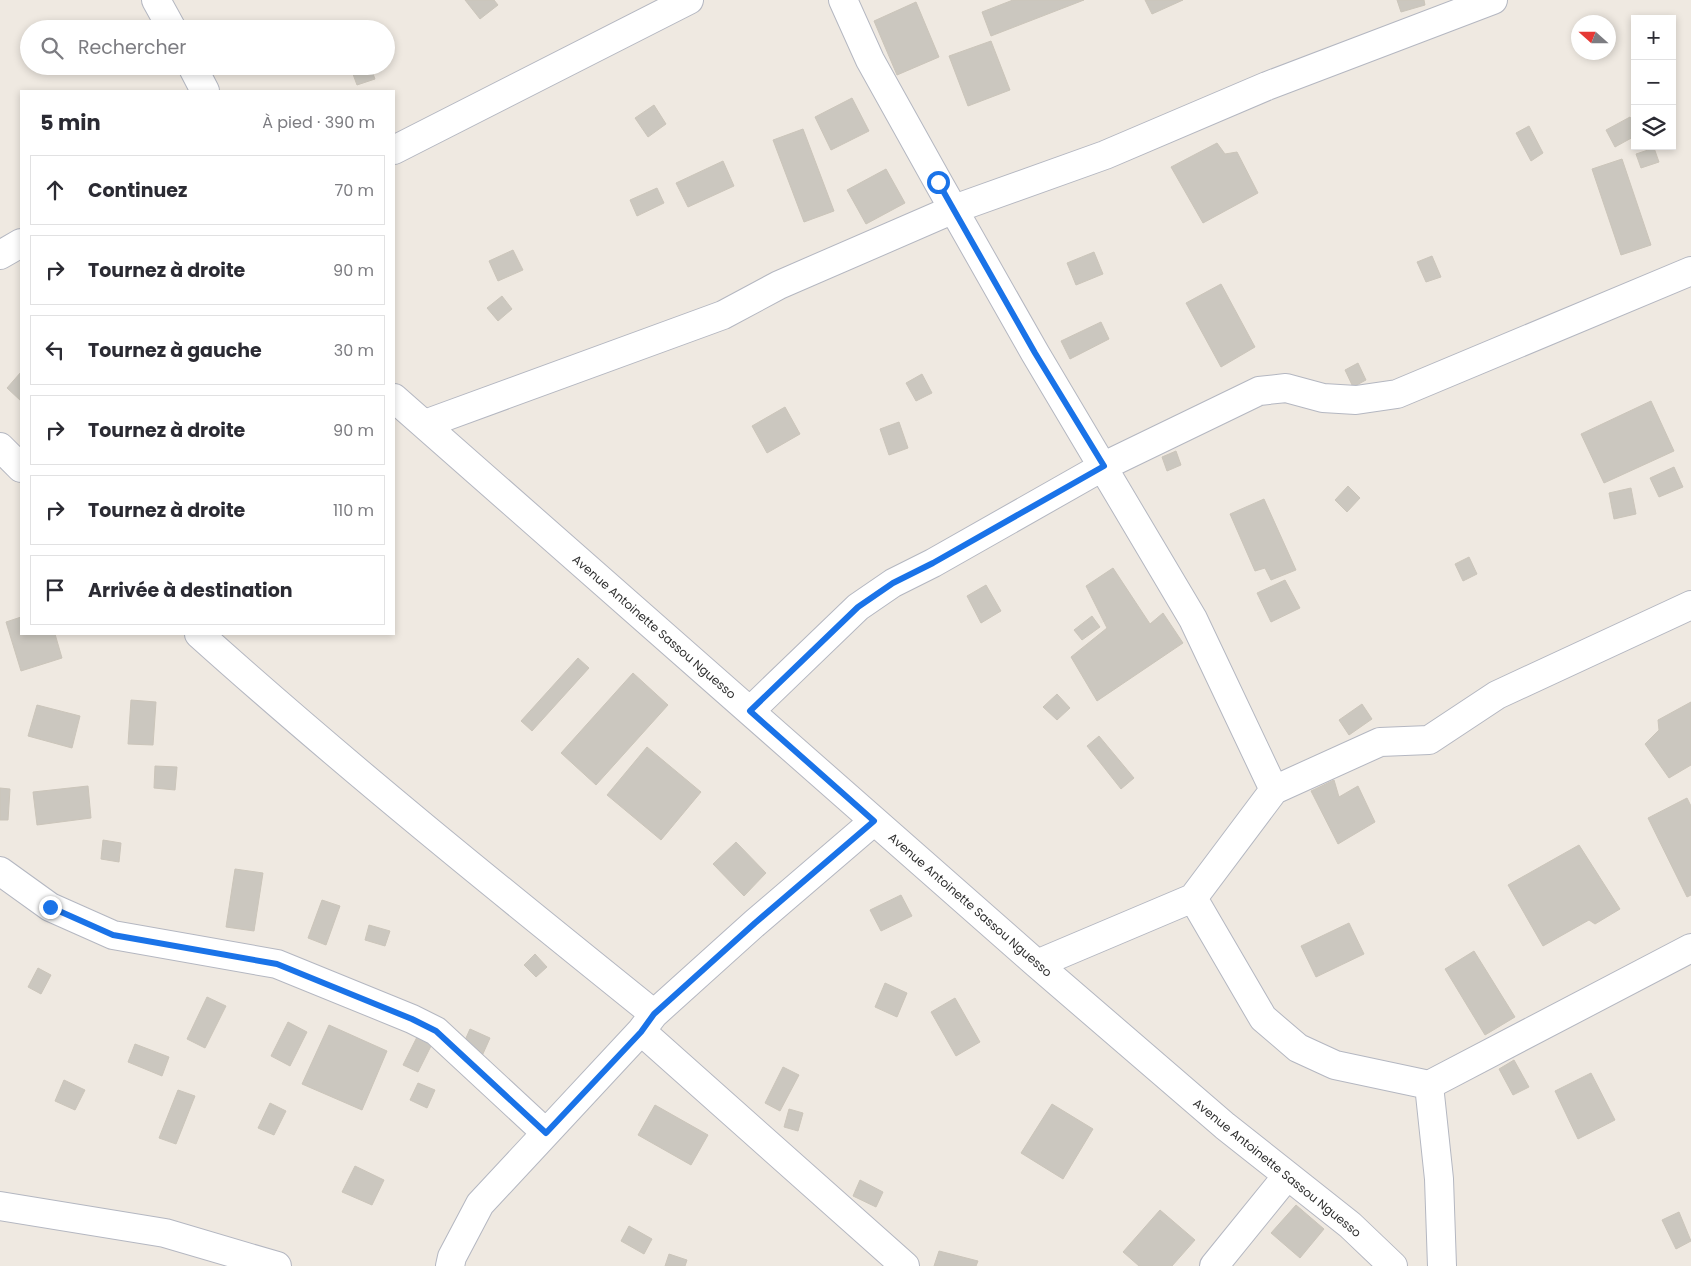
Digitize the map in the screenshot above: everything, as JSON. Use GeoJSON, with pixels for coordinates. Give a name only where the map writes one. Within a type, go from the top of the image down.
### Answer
{"type":"FeatureCollection","features":[{"type":"Feature","properties":{"kind":"street"},"geometry":{"type":"LineString","coordinates":[[156,0],[167,20]]}},
{"type":"Feature","properties":{"kind":"street"},"geometry":{"type":"LineString","coordinates":[[395,149],[689,0]]}},
{"type":"Feature","properties":{"kind":"street"},"geometry":{"type":"LineString","coordinates":[[843,0],[870,60],[1035,353],[1104,466],[1192,619],[1274,790]]}},
{"type":"Feature","properties":{"kind":"street"},"geometry":{"type":"LineString","coordinates":[[424,424],[723,315],[779,285],[954,209],[1106,155],[1267,86],[1493,0]]}},
{"type":"Feature","properties":{"kind":"street"},"geometry":{"type":"LineString","coordinates":[[197,75],[204,90]]}},
{"type":"Feature","properties":{"kind":"street"},"geometry":{"type":"LineString","coordinates":[[0,255],[20,244]]}},
{"type":"Feature","properties":{"kind":"street"},"geometry":{"type":"LineString","coordinates":[[750,711],[858,607],[893,583],[933,563],[1104,466],[1259,391],[1286,388],[1323,398],[1356,400],[1397,394],[1691,271]]}},
{"type":"Feature","properties":{"kind":"street","name":"Avenue Antoinette Sassou Nguesso"},"geometry":{"type":"LineString","coordinates":[[396,401],[1037,964],[1224,1126],[1350,1225],[1393,1266]]}},
{"type":"Feature","properties":{"kind":"street"},"geometry":{"type":"LineString","coordinates":[[0,447],[20,467]]}},
{"type":"Feature","properties":{"kind":"street"},"geometry":{"type":"LineString","coordinates":[[1037,964],[1193,898],[1274,790],[1380,742],[1429,740],[1497,695],[1691,605]]}},
{"type":"Feature","properties":{"kind":"street"},"geometry":{"type":"LineString","coordinates":[[200,635],[648,1023],[905,1266]]}},
{"type":"Feature","properties":{"kind":"street"},"geometry":{"type":"LineString","coordinates":[[450,1266],[452,1257],[480,1204],[648,1023],[755,923],[874,821]]}},
{"type":"Feature","properties":{"kind":"street"},"geometry":{"type":"LineString","coordinates":[[0,871],[50,907],[113,935],[277,964],[412,1019],[436,1031],[546,1133]]}},
{"type":"Feature","properties":{"kind":"street"},"geometry":{"type":"LineString","coordinates":[[1193,898],[1263,1018],[1298,1048],[1335,1065],[1429,1085],[1691,948]]}},
{"type":"Feature","properties":{"kind":"street"},"geometry":{"type":"LineString","coordinates":[[1429,1085],[1439,1179],[1442,1266]]}},
{"type":"Feature","properties":{"kind":"street"},"geometry":{"type":"LineString","coordinates":[[1214,1266],[1287,1176]]}},
{"type":"Feature","properties":{"kind":"street"},"geometry":{"type":"LineString","coordinates":[[0,1206],[165,1233],[276,1266]]}},
{"type":"Feature","properties":{"kind":"building"},"geometry":{"type":"Polygon","coordinates":[[[465,0],[494,0],[498,5],[480,19],[465,0]]]}},
{"type":"Feature","properties":{"kind":"building"},"geometry":{"type":"Polygon","coordinates":[[[1013,0],[1084,0],[991,36],[982,12],[1013,0]]]}},
{"type":"Feature","properties":{"kind":"building"},"geometry":{"type":"Polygon","coordinates":[[[1145,0],[1183,0],[1152,14],[1145,0]]]}},
{"type":"Feature","properties":{"kind":"building"},"geometry":{"type":"Polygon","coordinates":[[[1397,0],[1424,0],[1425,5],[1401,12],[1397,0]]]}},
{"type":"Feature","properties":{"kind":"building"},"geometry":{"type":"Polygon","coordinates":[[[916,2],[939,57],[897,75],[874,21],[916,2]]]}},
{"type":"Feature","properties":{"kind":"building"},"geometry":{"type":"Polygon","coordinates":[[[991,41],[1010,90],[968,106],[949,56],[991,41]]]}},
{"type":"Feature","properties":{"kind":"building"},"geometry":{"type":"Polygon","coordinates":[[[353,75],[373,75],[375,79],[357,85],[353,75]]]}},
{"type":"Feature","properties":{"kind":"building"},"geometry":{"type":"Polygon","coordinates":[[[852,98],[869,131],[831,150],[815,117],[852,98]]]}},
{"type":"Feature","properties":{"kind":"building"},"geometry":{"type":"Polygon","coordinates":[[[654,105],[666,124],[648,137],[635,118],[654,105]]]}},
{"type":"Feature","properties":{"kind":"building"},"geometry":{"type":"Polygon","coordinates":[[[1630,117],[1631,119],[1631,138],[1615,147],[1606,130],[1630,117]]]}},
{"type":"Feature","properties":{"kind":"building"},"geometry":{"type":"Polygon","coordinates":[[[1529,126],[1543,153],[1531,161],[1516,133],[1529,126]]]}},
{"type":"Feature","properties":{"kind":"building"},"geometry":{"type":"Polygon","coordinates":[[[803,129],[834,211],[804,222],[773,140],[803,129]]]}},
{"type":"Feature","properties":{"kind":"building"},"geometry":{"type":"Polygon","coordinates":[[[1217,143],[1225,154],[1237,152],[1258,193],[1203,223],[1171,167],[1217,143]]]}},
{"type":"Feature","properties":{"kind":"building"},"geometry":{"type":"Polygon","coordinates":[[[1655,150],[1659,162],[1641,168],[1636,154],[1655,150]]]}},
{"type":"Feature","properties":{"kind":"building"},"geometry":{"type":"Polygon","coordinates":[[[1622,159],[1651,245],[1621,255],[1592,169],[1622,159]]]}},
{"type":"Feature","properties":{"kind":"building"},"geometry":{"type":"Polygon","coordinates":[[[723,161],[734,186],[688,207],[676,183],[723,161]]]}},
{"type":"Feature","properties":{"kind":"building"},"geometry":{"type":"Polygon","coordinates":[[[886,169],[905,203],[866,224],[847,190],[886,169]]]}},
{"type":"Feature","properties":{"kind":"building"},"geometry":{"type":"Polygon","coordinates":[[[657,188],[664,203],[637,216],[630,200],[657,188]]]}},
{"type":"Feature","properties":{"kind":"building"},"geometry":{"type":"Polygon","coordinates":[[[513,250],[523,270],[498,281],[489,261],[513,250]]]}},
{"type":"Feature","properties":{"kind":"building"},"geometry":{"type":"Polygon","coordinates":[[[1094,252],[1103,274],[1076,285],[1067,263],[1094,252]]]}},
{"type":"Feature","properties":{"kind":"building"},"geometry":{"type":"Polygon","coordinates":[[[1432,256],[1441,277],[1426,282],[1417,262],[1432,256]]]}},
{"type":"Feature","properties":{"kind":"building"},"geometry":{"type":"Polygon","coordinates":[[[1221,284],[1255,347],[1221,367],[1186,303],[1221,284]]]}},
{"type":"Feature","properties":{"kind":"building"},"geometry":{"type":"Polygon","coordinates":[[[502,296],[512,309],[498,321],[487,308],[502,296]]]}},
{"type":"Feature","properties":{"kind":"building"},"geometry":{"type":"Polygon","coordinates":[[[1101,322],[1109,339],[1070,359],[1061,341],[1101,322]]]}},
{"type":"Feature","properties":{"kind":"building"},"geometry":{"type":"Polygon","coordinates":[[[1358,363],[1366,380],[1353,387],[1345,370],[1358,363]]]}},
{"type":"Feature","properties":{"kind":"building"},"geometry":{"type":"Polygon","coordinates":[[[20,373],[20,400],[7,388],[20,373]]]}},
{"type":"Feature","properties":{"kind":"building"},"geometry":{"type":"Polygon","coordinates":[[[922,374],[932,393],[916,401],[906,383],[922,374]]]}},
{"type":"Feature","properties":{"kind":"building"},"geometry":{"type":"Polygon","coordinates":[[[1651,401],[1674,451],[1604,483],[1581,434],[1651,401]]]}},
{"type":"Feature","properties":{"kind":"building"},"geometry":{"type":"Polygon","coordinates":[[[785,407],[800,434],[767,453],[752,426],[785,407]]]}},
{"type":"Feature","properties":{"kind":"building"},"geometry":{"type":"Polygon","coordinates":[[[899,422],[908,448],[889,455],[880,429],[899,422]]]}},
{"type":"Feature","properties":{"kind":"building"},"geometry":{"type":"Polygon","coordinates":[[[1176,451],[1181,465],[1167,471],[1162,457],[1176,451]]]}},
{"type":"Feature","properties":{"kind":"building"},"geometry":{"type":"Polygon","coordinates":[[[1674,467],[1683,487],[1659,497],[1650,478],[1674,467]]]}},
{"type":"Feature","properties":{"kind":"building"},"geometry":{"type":"Polygon","coordinates":[[[1348,486],[1360,498],[1347,512],[1335,500],[1348,486]]]}},
{"type":"Feature","properties":{"kind":"building"},"geometry":{"type":"Polygon","coordinates":[[[1631,488],[1636,514],[1614,519],[1609,493],[1631,488]]]}},
{"type":"Feature","properties":{"kind":"building"},"geometry":{"type":"Polygon","coordinates":[[[1264,499],[1296,570],[1271,580],[1265,568],[1255,571],[1230,514],[1264,499]]]}},
{"type":"Feature","properties":{"kind":"building"},"geometry":{"type":"Polygon","coordinates":[[[1469,557],[1477,574],[1463,581],[1455,564],[1469,557]]]}},
{"type":"Feature","properties":{"kind":"building"},"geometry":{"type":"Polygon","coordinates":[[[1113,568],[1150,624],[1163,613],[1183,643],[1097,701],[1071,657],[1107,628],[1086,586],[1113,568]]]}},
{"type":"Feature","properties":{"kind":"building"},"geometry":{"type":"Polygon","coordinates":[[[1285,580],[1300,608],[1271,622],[1257,593],[1285,580]]]}},
{"type":"Feature","properties":{"kind":"building"},"geometry":{"type":"Polygon","coordinates":[[[986,585],[1001,611],[981,623],[967,596],[986,585]]]}},
{"type":"Feature","properties":{"kind":"building"},"geometry":{"type":"Polygon","coordinates":[[[1092,616],[1100,627],[1082,640],[1074,630],[1092,616]]]}},
{"type":"Feature","properties":{"kind":"building"},"geometry":{"type":"Polygon","coordinates":[[[20,617],[20,635],[55,635],[62,658],[21,671],[6,622],[20,617]]]}},
{"type":"Feature","properties":{"kind":"building"},"geometry":{"type":"Polygon","coordinates":[[[578,658],[589,668],[532,731],[521,721],[578,658]]]}},
{"type":"Feature","properties":{"kind":"building"},"geometry":{"type":"Polygon","coordinates":[[[633,673],[668,705],[596,785],[561,753],[633,673]]]}},
{"type":"Feature","properties":{"kind":"building"},"geometry":{"type":"Polygon","coordinates":[[[1057,694],[1070,708],[1057,720],[1043,707],[1057,694]]]}},
{"type":"Feature","properties":{"kind":"building"},"geometry":{"type":"Polygon","coordinates":[[[131,700],[156,702],[153,745],[128,744],[131,700]]]}},
{"type":"Feature","properties":{"kind":"building"},"geometry":{"type":"Polygon","coordinates":[[[1691,702],[1691,765],[1669,778],[1645,744],[1659,730],[1658,720],[1691,702]]]}},
{"type":"Feature","properties":{"kind":"building"},"geometry":{"type":"Polygon","coordinates":[[[1362,704],[1372,719],[1349,735],[1339,720],[1362,704]]]}},
{"type":"Feature","properties":{"kind":"building"},"geometry":{"type":"Polygon","coordinates":[[[37,705],[80,716],[72,748],[28,736],[37,705]]]}},
{"type":"Feature","properties":{"kind":"building"},"geometry":{"type":"Polygon","coordinates":[[[1099,736],[1134,778],[1121,789],[1087,746],[1099,736]]]}},
{"type":"Feature","properties":{"kind":"building"},"geometry":{"type":"Polygon","coordinates":[[[647,747],[701,792],[661,840],[607,795],[647,747]]]}},
{"type":"Feature","properties":{"kind":"building"},"geometry":{"type":"Polygon","coordinates":[[[155,766],[177,767],[175,790],[154,788],[155,766]]]}},
{"type":"Feature","properties":{"kind":"building"},"geometry":{"type":"Polygon","coordinates":[[[1334,780],[1339,797],[1358,786],[1375,822],[1338,844],[1311,791],[1334,780]]]}},
{"type":"Feature","properties":{"kind":"building"},"geometry":{"type":"Polygon","coordinates":[[[88,786],[91,818],[37,825],[33,792],[88,786]]]}},
{"type":"Feature","properties":{"kind":"building"},"geometry":{"type":"Polygon","coordinates":[[[0,788],[10,789],[8,820],[0,820],[0,788]]]}},
{"type":"Feature","properties":{"kind":"building"},"geometry":{"type":"Polygon","coordinates":[[[1687,798],[1691,806],[1691,895],[1687,897],[1648,818],[1687,798]]]}},
{"type":"Feature","properties":{"kind":"building"},"geometry":{"type":"Polygon","coordinates":[[[103,840],[121,843],[119,862],[101,859],[103,840]]]}},
{"type":"Feature","properties":{"kind":"building"},"geometry":{"type":"Polygon","coordinates":[[[736,842],[766,873],[744,896],[713,864],[736,842]]]}},
{"type":"Feature","properties":{"kind":"building"},"geometry":{"type":"Polygon","coordinates":[[[1579,845],[1620,909],[1595,924],[1589,920],[1543,946],[1508,885],[1579,845]]]}},
{"type":"Feature","properties":{"kind":"building"},"geometry":{"type":"Polygon","coordinates":[[[235,869],[263,873],[254,931],[226,927],[235,869]]]}},
{"type":"Feature","properties":{"kind":"building"},"geometry":{"type":"Polygon","coordinates":[[[901,895],[912,916],[881,931],[870,910],[901,895]]]}},
{"type":"Feature","properties":{"kind":"building"},"geometry":{"type":"Polygon","coordinates":[[[322,900],[340,906],[326,945],[308,938],[322,900]]]}},
{"type":"Feature","properties":{"kind":"building"},"geometry":{"type":"Polygon","coordinates":[[[1349,923],[1364,954],[1316,977],[1301,946],[1349,923]]]}},
{"type":"Feature","properties":{"kind":"building"},"geometry":{"type":"Polygon","coordinates":[[[369,925],[390,931],[385,946],[365,940],[369,925]]]}},
{"type":"Feature","properties":{"kind":"building"},"geometry":{"type":"Polygon","coordinates":[[[1474,951],[1515,1017],[1485,1035],[1445,969],[1474,951]]]}},
{"type":"Feature","properties":{"kind":"building"},"geometry":{"type":"Polygon","coordinates":[[[535,954],[547,967],[536,977],[524,965],[535,954]]]}},
{"type":"Feature","properties":{"kind":"building"},"geometry":{"type":"Polygon","coordinates":[[[38,968],[51,975],[41,994],[28,987],[38,968]]]}},
{"type":"Feature","properties":{"kind":"building"},"geometry":{"type":"Polygon","coordinates":[[[885,983],[907,993],[897,1017],[875,1007],[885,983]]]}},
{"type":"Feature","properties":{"kind":"building"},"geometry":{"type":"Polygon","coordinates":[[[207,997],[226,1006],[205,1048],[187,1039],[207,997]]]}},
{"type":"Feature","properties":{"kind":"building"},"geometry":{"type":"Polygon","coordinates":[[[955,998],[980,1042],[956,1056],[931,1012],[955,998]]]}},
{"type":"Feature","properties":{"kind":"building"},"geometry":{"type":"Polygon","coordinates":[[[288,1022],[307,1032],[290,1066],[271,1056],[288,1022]]]}},
{"type":"Feature","properties":{"kind":"building"},"geometry":{"type":"Polygon","coordinates":[[[329,1025],[387,1051],[362,1110],[302,1084],[329,1025]]]}},
{"type":"Feature","properties":{"kind":"building"},"geometry":{"type":"Polygon","coordinates":[[[470,1029],[490,1038],[482,1056],[462,1047],[470,1029]]]}},
{"type":"Feature","properties":{"kind":"building"},"geometry":{"type":"Polygon","coordinates":[[[420,1031],[435,1038],[418,1072],[403,1065],[420,1031]]]}},
{"type":"Feature","properties":{"kind":"building"},"geometry":{"type":"Polygon","coordinates":[[[135,1044],[169,1057],[162,1076],[128,1062],[135,1044]]]}},
{"type":"Feature","properties":{"kind":"building"},"geometry":{"type":"Polygon","coordinates":[[[1514,1060],[1529,1087],[1513,1095],[1499,1069],[1514,1060]]]}},
{"type":"Feature","properties":{"kind":"building"},"geometry":{"type":"Polygon","coordinates":[[[783,1067],[799,1075],[780,1111],[765,1103],[783,1067]]]}},
{"type":"Feature","properties":{"kind":"building"},"geometry":{"type":"Polygon","coordinates":[[[1591,1073],[1615,1120],[1578,1139],[1555,1091],[1591,1073]]]}},
{"type":"Feature","properties":{"kind":"building"},"geometry":{"type":"Polygon","coordinates":[[[64,1080],[85,1090],[75,1110],[55,1101],[64,1080]]]}},
{"type":"Feature","properties":{"kind":"building"},"geometry":{"type":"Polygon","coordinates":[[[418,1083],[435,1090],[427,1108],[410,1100],[418,1083]]]}},
{"type":"Feature","properties":{"kind":"building"},"geometry":{"type":"Polygon","coordinates":[[[178,1090],[195,1096],[176,1144],[159,1138],[178,1090]]]}},
{"type":"Feature","properties":{"kind":"building"},"geometry":{"type":"Polygon","coordinates":[[[270,1103],[286,1111],[274,1135],[258,1128],[270,1103]]]}},
{"type":"Feature","properties":{"kind":"building"},"geometry":{"type":"Polygon","coordinates":[[[1052,1104],[1093,1129],[1063,1179],[1021,1153],[1052,1104]]]}},
{"type":"Feature","properties":{"kind":"building"},"geometry":{"type":"Polygon","coordinates":[[[655,1105],[708,1135],[691,1165],[638,1135],[655,1105]]]}},
{"type":"Feature","properties":{"kind":"building"},"geometry":{"type":"Polygon","coordinates":[[[789,1109],[803,1113],[798,1131],[784,1127],[789,1109]]]}},
{"type":"Feature","properties":{"kind":"building"},"geometry":{"type":"Polygon","coordinates":[[[355,1166],[384,1180],[372,1205],[342,1192],[355,1166]]]}},
{"type":"Feature","properties":{"kind":"building"},"geometry":{"type":"Polygon","coordinates":[[[860,1180],[883,1192],[876,1207],[853,1196],[860,1180]]]}},
{"type":"Feature","properties":{"kind":"building"},"geometry":{"type":"Polygon","coordinates":[[[1296,1205],[1324,1229],[1300,1258],[1271,1233],[1296,1205]]]}},
{"type":"Feature","properties":{"kind":"building"},"geometry":{"type":"Polygon","coordinates":[[[1160,1210],[1195,1240],[1172,1266],[1139,1266],[1123,1252],[1160,1210]]]}},
{"type":"Feature","properties":{"kind":"building"},"geometry":{"type":"Polygon","coordinates":[[[1679,1212],[1691,1241],[1676,1249],[1662,1220],[1679,1212]]]}},
{"type":"Feature","properties":{"kind":"building"},"geometry":{"type":"Polygon","coordinates":[[[629,1226],[652,1239],[644,1254],[621,1241],[629,1226]]]}},
{"type":"Feature","properties":{"kind":"building"},"geometry":{"type":"Polygon","coordinates":[[[939,1251],[978,1261],[976,1266],[934,1266],[939,1251]]]}},
{"type":"Feature","properties":{"kind":"building"},"geometry":{"type":"Polygon","coordinates":[[[669,1254],[687,1260],[685,1266],[665,1266],[669,1254]]]}},
{"type":"Feature","properties":{"kind":"route"},"geometry":{"type":"LineString","coordinates":[[50,907],[113,935],[277,964],[309,975],[412,1019],[436,1031],[546,1133],[641,1032],[654,1014],[755,923],[874,821],[750,711],[858,607],[893,583],[933,563],[1104,466],[1035,353],[938,182]]}}]}
